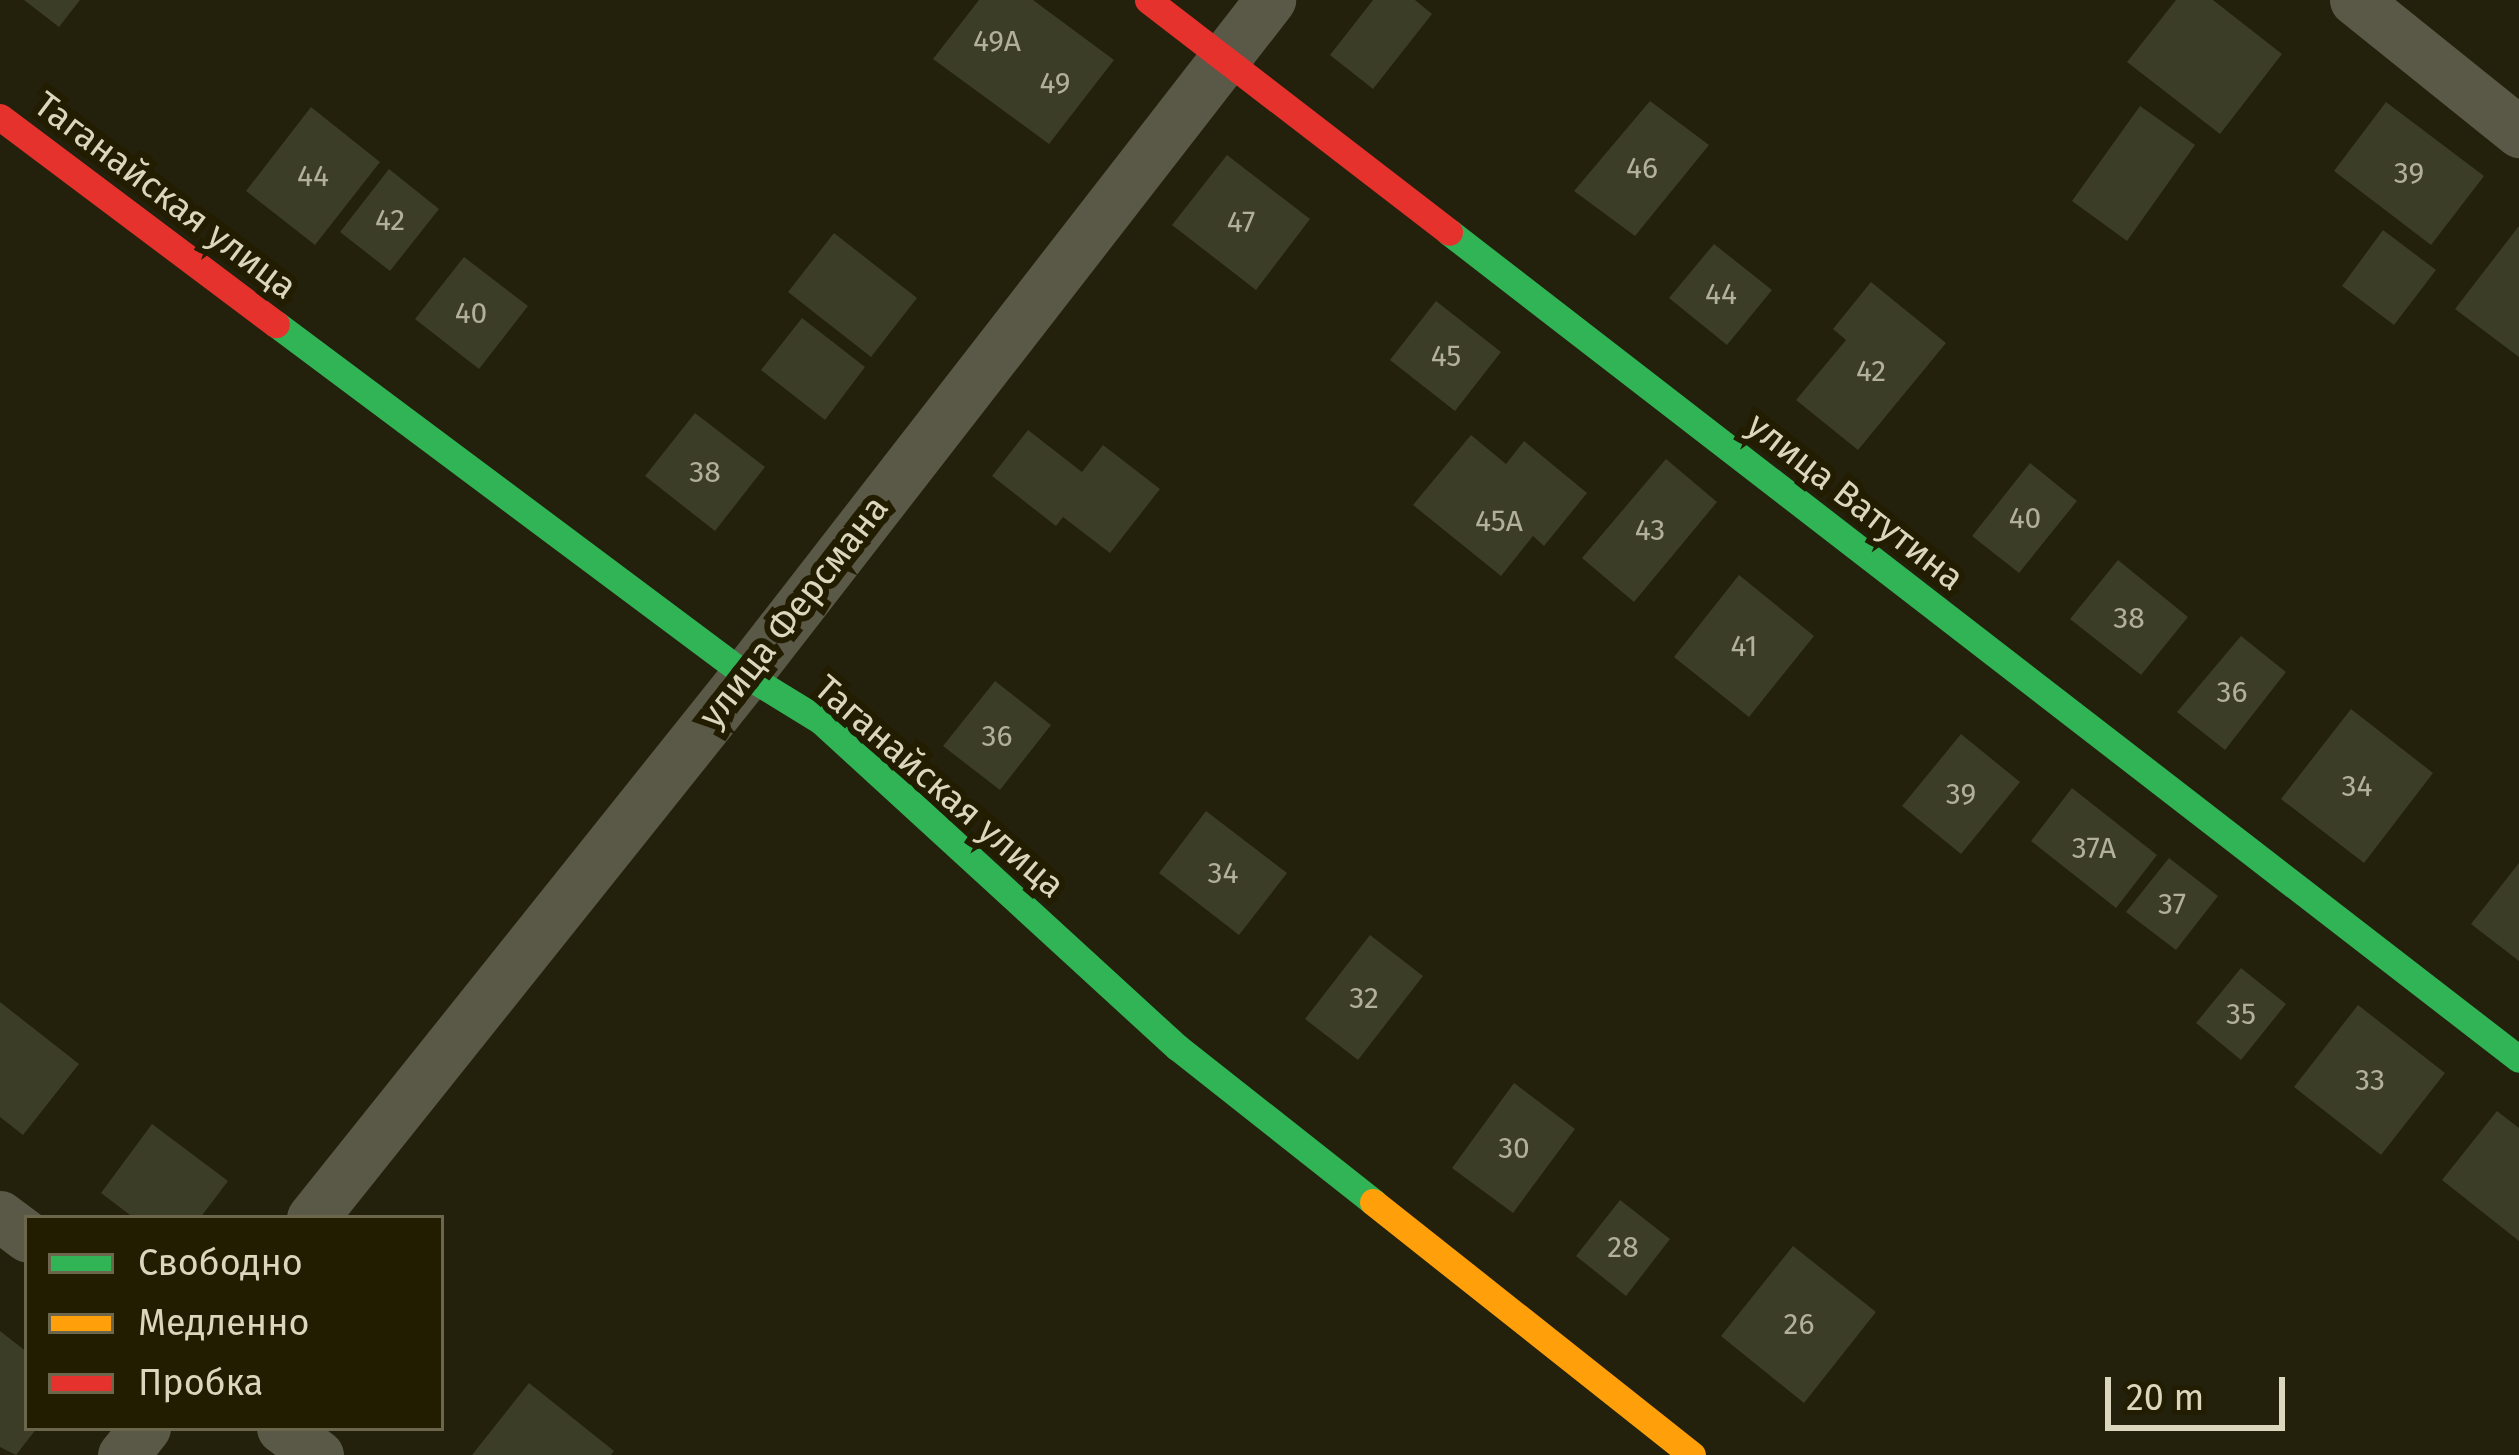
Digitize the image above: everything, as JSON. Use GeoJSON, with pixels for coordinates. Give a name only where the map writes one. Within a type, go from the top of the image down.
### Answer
{"type":"FeatureCollection","features":[{"type":"Feature","properties":{"kind":"street","name":"улица Ватутина"},"geometry":{"type":"LineString","coordinates":[[1148,0],[2519,1059]]}},
{"type":"Feature","properties":{"kind":"street","name":"улица Ферсмана"},"geometry":{"type":"LineString","coordinates":[[314,1215],[746,675],[1270,0]]}},
{"type":"Feature","properties":{"kind":"street"},"geometry":{"type":"LineString","coordinates":[[2355,0],[2519,132]]}},
{"type":"Feature","properties":{"kind":"street","name":"Таганайская улица"},"geometry":{"type":"LineString","coordinates":[[0,117],[746,675],[820,721],[1177,1047],[1692,1455]]}},
{"type":"Feature","properties":{"kind":"street"},"geometry":{"type":"LineString","coordinates":[[123,1455],[143,1431]]}},
{"type":"Feature","properties":{"kind":"street"},"geometry":{"type":"LineString","coordinates":[[286,1431],[318,1455]]}},
{"type":"Feature","properties":{"kind":"building"},"geometry":{"type":"Polygon","coordinates":[[[24,0],[80,0],[59,27],[24,0]]]}},
{"type":"Feature","properties":{"kind":"building"},"geometry":{"type":"Polygon","coordinates":[[[979,0],[1033,0],[1114,60],[1049,144],[933,59],[979,0]]]}},
{"type":"Feature","properties":{"kind":"building"},"geometry":{"type":"Polygon","coordinates":[[[1373,0],[1415,0],[1432,14],[1373,89],[1330,55],[1373,0]]]}},
{"type":"Feature","properties":{"kind":"building"},"geometry":{"type":"Polygon","coordinates":[[[2176,0],[2213,0],[2282,54],[2220,134],[2127,62],[2176,0]]]}},
{"type":"Feature","properties":{"kind":"building"},"geometry":{"type":"Polygon","coordinates":[[[1650,101],[1709,145],[1635,236],[1574,191],[1650,101]]]}},
{"type":"Feature","properties":{"kind":"building"},"geometry":{"type":"Polygon","coordinates":[[[2386,102],[2484,176],[2431,245],[2334,171],[2386,102]]]}},
{"type":"Feature","properties":{"kind":"building"},"geometry":{"type":"Polygon","coordinates":[[[2140,106],[2195,145],[2127,241],[2072,201],[2140,106]]]}},
{"type":"Feature","properties":{"kind":"building"},"geometry":{"type":"Polygon","coordinates":[[[311,107],[380,162],[315,245],[246,191],[311,107]]]}},
{"type":"Feature","properties":{"kind":"building"},"geometry":{"type":"Polygon","coordinates":[[[1227,155],[1310,219],[1256,290],[1172,225],[1227,155]]]}},
{"type":"Feature","properties":{"kind":"building"},"geometry":{"type":"Polygon","coordinates":[[[389,169],[439,209],[390,271],[340,232],[389,169]]]}},
{"type":"Feature","properties":{"kind":"building"},"geometry":{"type":"Polygon","coordinates":[[[2519,226],[2519,357],[2455,309],[2519,226]]]}},
{"type":"Feature","properties":{"kind":"building"},"geometry":{"type":"Polygon","coordinates":[[[2383,230],[2436,270],[2394,325],[2342,286],[2383,230]]]}},
{"type":"Feature","properties":{"kind":"building"},"geometry":{"type":"Polygon","coordinates":[[[834,233],[917,298],[871,357],[788,292],[834,233]]]}},
{"type":"Feature","properties":{"kind":"building"},"geometry":{"type":"Polygon","coordinates":[[[1714,244],[1772,290],[1727,345],[1669,298],[1714,244]]]}},
{"type":"Feature","properties":{"kind":"building"},"geometry":{"type":"Polygon","coordinates":[[[464,257],[528,306],[479,369],[415,319],[464,257]]]}},
{"type":"Feature","properties":{"kind":"building"},"geometry":{"type":"Polygon","coordinates":[[[1871,282],[1946,343],[1858,450],[1796,400],[1846,340],[1833,329],[1871,282]]]}},
{"type":"Feature","properties":{"kind":"building"},"geometry":{"type":"Polygon","coordinates":[[[1436,301],[1501,352],[1455,411],[1390,360],[1436,301]]]}},
{"type":"Feature","properties":{"kind":"building"},"geometry":{"type":"Polygon","coordinates":[[[802,318],[865,367],[825,420],[761,370],[802,318]]]}},
{"type":"Feature","properties":{"kind":"building"},"geometry":{"type":"Polygon","coordinates":[[[695,413],[765,467],[715,531],[645,476],[695,413]]]}},
{"type":"Feature","properties":{"kind":"building"},"geometry":{"type":"Polygon","coordinates":[[[1028,430],[1082,472],[1103,445],[1160,489],[1110,553],[1063,517],[1056,526],[992,476],[1028,430]]]}},
{"type":"Feature","properties":{"kind":"building"},"geometry":{"type":"Polygon","coordinates":[[[1471,435],[1506,464],[1524,441],[1587,493],[1544,546],[1533,536],[1501,576],[1413,505],[1471,435]]]}},
{"type":"Feature","properties":{"kind":"building"},"geometry":{"type":"Polygon","coordinates":[[[1666,459],[1717,502],[1634,602],[1582,558],[1666,459]]]}},
{"type":"Feature","properties":{"kind":"building"},"geometry":{"type":"Polygon","coordinates":[[[2030,463],[2077,501],[2019,573],[1972,536],[2030,463]]]}},
{"type":"Feature","properties":{"kind":"building"},"geometry":{"type":"Polygon","coordinates":[[[2118,560],[2188,617],[2141,675],[2070,619],[2118,560]]]}},
{"type":"Feature","properties":{"kind":"building"},"geometry":{"type":"Polygon","coordinates":[[[1739,575],[1814,636],[1749,717],[1674,657],[1739,575]]]}},
{"type":"Feature","properties":{"kind":"building"},"geometry":{"type":"Polygon","coordinates":[[[2241,636],[2286,672],[2225,750],[2177,712],[2241,636]]]}},
{"type":"Feature","properties":{"kind":"building"},"geometry":{"type":"Polygon","coordinates":[[[995,681],[1051,725],[1000,790],[943,746],[995,681]]]}},
{"type":"Feature","properties":{"kind":"building"},"geometry":{"type":"Polygon","coordinates":[[[2351,709],[2433,773],[2364,863],[2281,799],[2351,709]]]}},
{"type":"Feature","properties":{"kind":"building"},"geometry":{"type":"Polygon","coordinates":[[[1961,734],[2020,782],[1961,854],[1902,806],[1961,734]]]}},
{"type":"Feature","properties":{"kind":"building"},"geometry":{"type":"Polygon","coordinates":[[[2072,788],[2157,855],[2116,908],[2031,841],[2072,788]]]}},
{"type":"Feature","properties":{"kind":"building"},"geometry":{"type":"Polygon","coordinates":[[[1206,811],[1287,873],[1239,935],[1159,873],[1206,811]]]}},
{"type":"Feature","properties":{"kind":"building"},"geometry":{"type":"Polygon","coordinates":[[[2169,858],[2218,896],[2176,950],[2126,912],[2169,858]]]}},
{"type":"Feature","properties":{"kind":"building"},"geometry":{"type":"Polygon","coordinates":[[[2519,863],[2519,961],[2471,924],[2519,863]]]}},
{"type":"Feature","properties":{"kind":"building"},"geometry":{"type":"Polygon","coordinates":[[[1370,935],[1423,976],[1358,1060],[1305,1019],[1370,935]]]}},
{"type":"Feature","properties":{"kind":"building"},"geometry":{"type":"Polygon","coordinates":[[[2241,968],[2286,1004],[2241,1060],[2196,1023],[2241,968]]]}},
{"type":"Feature","properties":{"kind":"building"},"geometry":{"type":"Polygon","coordinates":[[[0,1002],[79,1064],[23,1135],[0,1117],[0,1002]]]}},
{"type":"Feature","properties":{"kind":"building"},"geometry":{"type":"Polygon","coordinates":[[[2358,1005],[2445,1073],[2381,1155],[2294,1087],[2358,1005]]]}},
{"type":"Feature","properties":{"kind":"building"},"geometry":{"type":"Polygon","coordinates":[[[1514,1083],[1575,1129],[1513,1213],[1452,1168],[1514,1083]]]}},
{"type":"Feature","properties":{"kind":"building"},"geometry":{"type":"Polygon","coordinates":[[[2497,1111],[2519,1128],[2519,1241],[2442,1180],[2497,1111]]]}},
{"type":"Feature","properties":{"kind":"building"},"geometry":{"type":"Polygon","coordinates":[[[152,1124],[228,1181],[202,1215],[130,1215],[101,1193],[152,1124]]]}},
{"type":"Feature","properties":{"kind":"building"},"geometry":{"type":"Polygon","coordinates":[[[1620,1200],[1670,1239],[1626,1296],[1576,1256],[1620,1200]]]}},
{"type":"Feature","properties":{"kind":"building"},"geometry":{"type":"Polygon","coordinates":[[[1793,1246],[1876,1312],[1804,1403],[1721,1336],[1793,1246]]]}},
{"type":"Feature","properties":{"kind":"building"},"geometry":{"type":"Polygon","coordinates":[[[0,1331],[24,1350],[24,1431],[35,1431],[16,1455],[0,1447],[0,1331]]]}},
{"type":"Feature","properties":{"kind":"building"},"geometry":{"type":"Polygon","coordinates":[[[529,1383],[614,1451],[611,1455],[472,1455],[529,1383]]]}},
{"type":"Feature","properties":{"kind":"traffic: fast"},"geometry":{"type":"LineString","coordinates":[[1449,232],[2519,1059]]}},
{"type":"Feature","properties":{"kind":"traffic: fast"},"geometry":{"type":"LineString","coordinates":[[276,324],[746,675],[821,721],[1177,1047],[1373,1202]]}},
{"type":"Feature","properties":{"kind":"traffic: slow"},"geometry":{"type":"LineString","coordinates":[[1373,1202],[1692,1455]]}},
{"type":"Feature","properties":{"kind":"traffic: jam"},"geometry":{"type":"LineString","coordinates":[[1148,0],[1449,232]]}},
{"type":"Feature","properties":{"kind":"traffic: jam"},"geometry":{"type":"LineString","coordinates":[[0,117],[276,324]]}}]}
